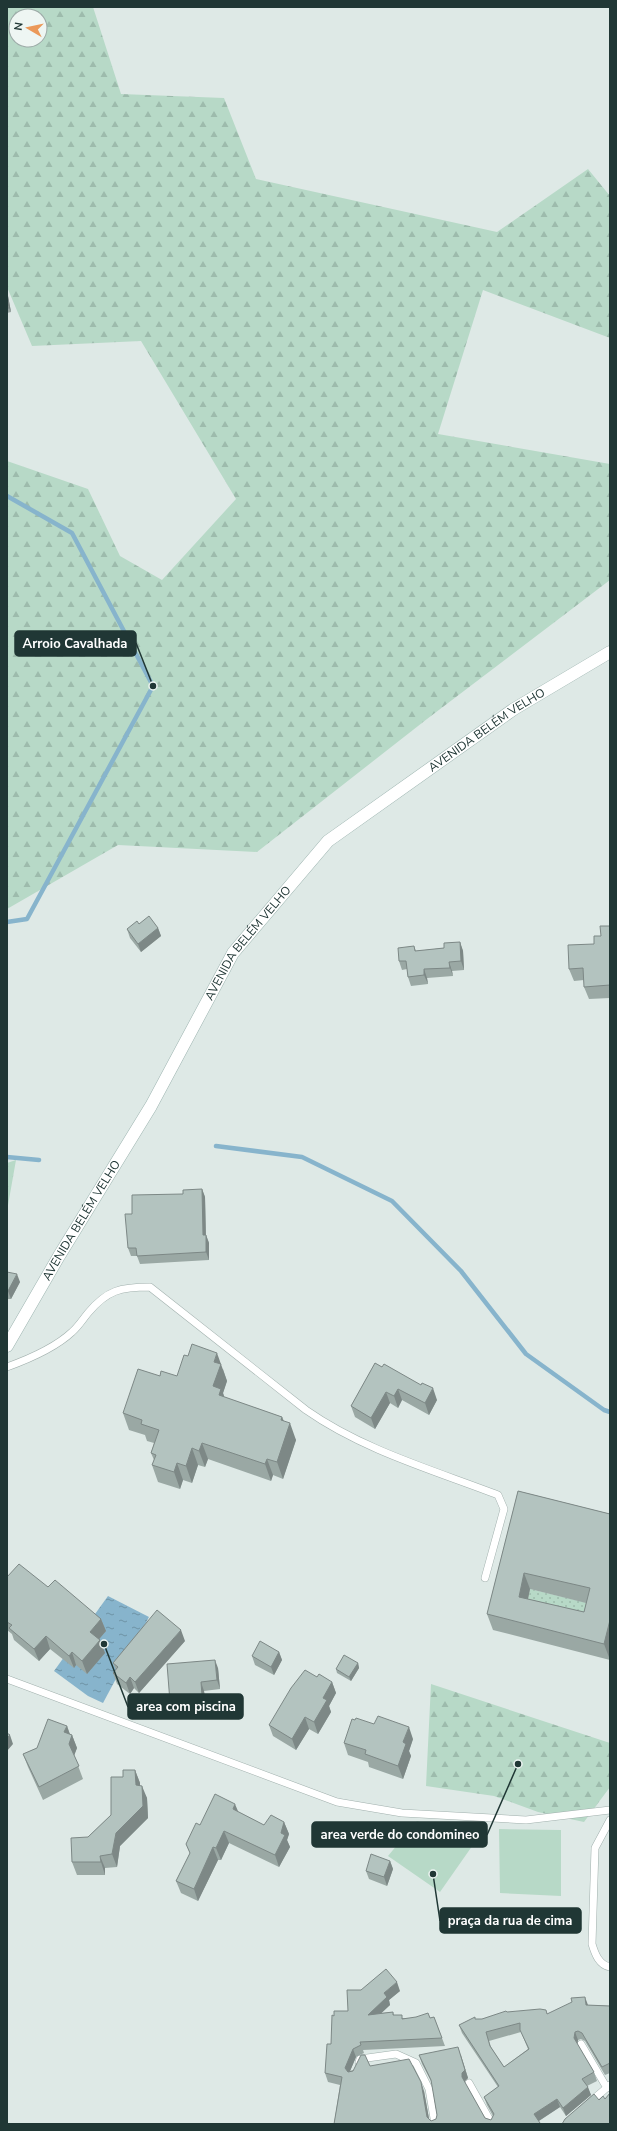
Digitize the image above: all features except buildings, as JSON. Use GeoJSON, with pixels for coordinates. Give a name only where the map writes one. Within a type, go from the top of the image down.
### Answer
{"type":"FeatureCollection","features":[{"type":"Feature","properties":{"kind":"main road","name":"AVENIDA BELÉM VELHO"},"geometry":{"type":"LineString","coordinates":[[7,1346],[63,1249],[151,1106],[233,953],[328,841],[514,709],[610,652]]}},
{"type":"Feature","properties":{"kind":"lane"},"geometry":{"type":"LineString","coordinates":[[7,1367],[43,1352],[72,1333],[96,1303],[110,1293],[127,1287],[150,1287],[306,1410],[330,1426],[376,1448],[498,1495],[504,1509],[485,1578]]}},
{"type":"Feature","properties":{"kind":"lane"},"geometry":{"type":"LineString","coordinates":[[7,1680],[337,1802],[402,1814],[526,1820],[610,1810]]}},
{"type":"Feature","properties":{"kind":"lane"},"geometry":{"type":"LineString","coordinates":[[610,1820],[594,1848],[592,1944],[594,1953],[602,1964],[610,1967]]}},
{"type":"Feature","properties":{"kind":"lane"},"geometry":{"type":"LineString","coordinates":[[581,2044],[608,2087],[582,2109]]}},
{"type":"Feature","properties":{"kind":"lane"},"geometry":{"type":"LineString","coordinates":[[356,2070],[360,2059],[396,2054],[416,2063],[430,2089],[435,2124]]}},
{"type":"Feature","properties":{"kind":"lane"},"geometry":{"type":"LineString","coordinates":[[469,2082],[492,2124]]}},
{"type":"Feature","properties":{"kind":"green space"},"geometry":{"type":"Polygon","coordinates":[[[7,7],[93,7],[121,94],[224,98],[256,179],[497,232],[588,169],[610,196],[610,338],[483,290],[438,434],[610,464],[610,580],[427,719],[257,852],[118,845],[7,909],[7,461],[88,489],[120,556],[162,580],[236,499],[141,341],[32,346],[7,287],[7,7]]]}},
{"type":"Feature","properties":{"kind":"green space"},"geometry":{"type":"Polygon","coordinates":[[[16,1160],[7,1211],[7,1163],[16,1160]]]}},
{"type":"Feature","properties":{"kind":"green space"},"geometry":{"type":"Polygon","coordinates":[[[530,1589],[596,1605],[590,1629],[525,1613],[530,1589]]]}},
{"type":"Feature","properties":{"kind":"green space"},"geometry":{"type":"Polygon","coordinates":[[[431,1684],[610,1743],[610,1787],[584,1822],[538,1812],[494,1796],[426,1786],[431,1684]]]}},
{"type":"Feature","properties":{"kind":"green space"},"geometry":{"type":"Polygon","coordinates":[[[417,1821],[475,1842],[440,1892],[388,1856],[417,1821]]]}},
{"type":"Feature","properties":{"kind":"green space"},"geometry":{"type":"Polygon","coordinates":[[[499,1829],[561,1830],[561,1896],[500,1893],[499,1829]]]}},
{"type":"Feature","properties":{"kind":"water"},"geometry":{"type":"Polygon","coordinates":[[[108,1596],[149,1617],[103,1703],[88,1696],[54,1671],[108,1596]]]}},
{"type":"Feature","properties":{"kind":"waterway"},"geometry":{"type":"LineString","coordinates":[[7,496],[72,533],[153,686],[27,919],[7,922]]}},
{"type":"Feature","properties":{"kind":"waterway"},"geometry":{"type":"LineString","coordinates":[[216,1146],[302,1157],[392,1201],[461,1271],[526,1354],[604,1410],[610,1412]]}},
{"type":"Feature","properties":{"kind":"waterway"},"geometry":{"type":"LineString","coordinates":[[7,1157],[39,1160]]}},
{"type":"Feature","properties":{"kind":"place","name":"Arroio Cavalhada"},"geometry":{"type":"Point","coordinates":[153,686]}},
{"type":"Feature","properties":{"kind":"place","name":"area com piscina"},"geometry":{"type":"Point","coordinates":[104,1644]}},
{"type":"Feature","properties":{"kind":"place","name":"area verde do condomineo"},"geometry":{"type":"Point","coordinates":[518,1764]}},
{"type":"Feature","properties":{"kind":"place","name":"praça da rua de cima"},"geometry":{"type":"Point","coordinates":[433,1874]}}]}
